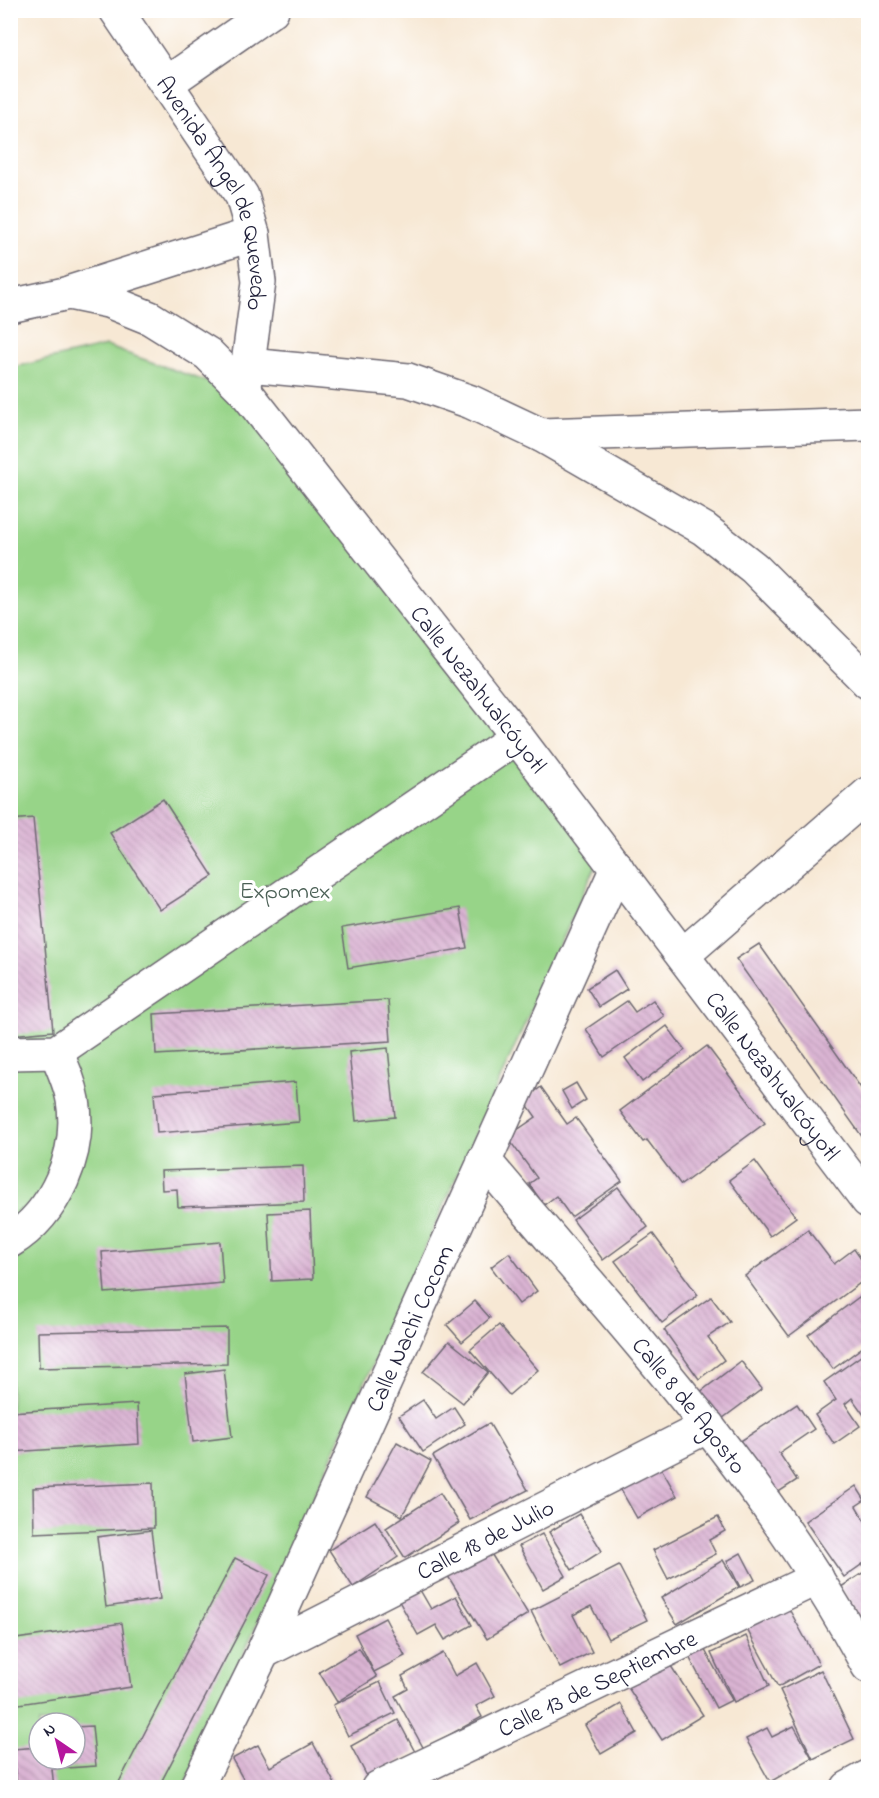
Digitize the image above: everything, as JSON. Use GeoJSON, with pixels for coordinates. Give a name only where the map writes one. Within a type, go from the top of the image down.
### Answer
{"type":"FeatureCollection","features":[{"type":"Feature","properties":{"kind":"street","name":"Avenida Ángel de Quevedo"},"geometry":{"type":"LineString","coordinates":[[116,10],[242,196],[253,234],[259,282],[246,378]]}},
{"type":"Feature","properties":{"kind":"street"},"geometry":{"type":"LineString","coordinates":[[167,83],[272,10]]}},
{"type":"Feature","properties":{"kind":"street"},"geometry":{"type":"LineString","coordinates":[[69,293],[253,234]]}},
{"type":"Feature","properties":{"kind":"street","name":"Calle Nezahualcóyotl"},"geometry":{"type":"LineString","coordinates":[[10,306],[69,293],[108,302],[150,318],[246,378],[868,1201]]}},
{"type":"Feature","properties":{"kind":"street"},"geometry":{"type":"LineString","coordinates":[[246,378],[408,380],[471,402],[541,435],[704,529],[754,568],[868,682]]}},
{"type":"Feature","properties":{"kind":"street"},"geometry":{"type":"LineString","coordinates":[[541,435],[868,424]]}},
{"type":"Feature","properties":{"kind":"street"},"geometry":{"type":"LineString","coordinates":[[10,1053],[56,1052],[517,737]]}},
{"type":"Feature","properties":{"kind":"street"},"geometry":{"type":"LineString","coordinates":[[683,955],[868,794]]}},
{"type":"Feature","properties":{"kind":"street","name":"Calle Nachi Cocom"},"geometry":{"type":"LineString","coordinates":[[196,1788],[263,1652],[617,868]]}},
{"type":"Feature","properties":{"kind":"street"},"geometry":{"type":"LineString","coordinates":[[10,1241],[34,1222],[50,1202],[63,1179],[71,1154],[75,1128],[73,1101],[67,1076],[56,1052]]}},
{"type":"Feature","properties":{"kind":"street","name":"Calle 8 de Agosto"},"geometry":{"type":"LineString","coordinates":[[484,1160],[708,1426],[833,1600],[868,1666]]}},
{"type":"Feature","properties":{"kind":"street","name":"Calle 18 de Julio"},"geometry":{"type":"LineString","coordinates":[[263,1652],[708,1426]]}},
{"type":"Feature","properties":{"kind":"street","name":"Calle 13 de Septiembre"},"geometry":{"type":"LineString","coordinates":[[378,1788],[817,1578]]}},
{"type":"Feature","properties":{"kind":"street"},"geometry":{"type":"LineString","coordinates":[[848,1788],[868,1777]]}},
{"type":"Feature","properties":{"kind":"green space","name":"Expomex"},"geometry":{"type":"Polygon","coordinates":[[[106,346],[239,393],[603,849],[184,1787],[11,1787],[10,368],[106,346]]]}},
{"type":"Feature","properties":{"kind":"building"},"geometry":{"type":"Polygon","coordinates":[[[163,799],[213,876],[160,910],[110,833],[163,799]]]}},
{"type":"Feature","properties":{"kind":"building"},"geometry":{"type":"Polygon","coordinates":[[[33,818],[53,1031],[10,1035],[10,820],[33,818]]]}},
{"type":"Feature","properties":{"kind":"building"},"geometry":{"type":"Polygon","coordinates":[[[460,908],[467,948],[348,968],[342,928],[460,908]]]}},
{"type":"Feature","properties":{"kind":"building"},"geometry":{"type":"Polygon","coordinates":[[[759,944],[868,1098],[868,1145],[736,959],[759,944]]]}},
{"type":"Feature","properties":{"kind":"building"},"geometry":{"type":"Polygon","coordinates":[[[615,970],[627,989],[599,1007],[587,988],[615,970]]]}},
{"type":"Feature","properties":{"kind":"building"},"geometry":{"type":"Polygon","coordinates":[[[388,1000],[391,1041],[156,1055],[154,1014],[388,1000]]]}},
{"type":"Feature","properties":{"kind":"building"},"geometry":{"type":"Polygon","coordinates":[[[653,1000],[664,1016],[604,1057],[586,1029],[627,1001],[635,1012],[653,1000]]]}},
{"type":"Feature","properties":{"kind":"building"},"geometry":{"type":"Polygon","coordinates":[[[667,1026],[685,1050],[642,1082],[625,1058],[667,1026]]]}},
{"type":"Feature","properties":{"kind":"building"},"geometry":{"type":"Polygon","coordinates":[[[707,1046],[765,1123],[681,1185],[647,1140],[643,1142],[620,1111],[707,1046]]]}},
{"type":"Feature","properties":{"kind":"building"},"geometry":{"type":"Polygon","coordinates":[[[388,1048],[395,1117],[356,1121],[349,1052],[388,1048]]]}},
{"type":"Feature","properties":{"kind":"building"},"geometry":{"type":"Polygon","coordinates":[[[296,1082],[299,1122],[157,1133],[154,1093],[296,1082]]]}},
{"type":"Feature","properties":{"kind":"building"},"geometry":{"type":"Polygon","coordinates":[[[576,1083],[586,1100],[572,1109],[562,1091],[576,1083]]]}},
{"type":"Feature","properties":{"kind":"building"},"geometry":{"type":"Polygon","coordinates":[[[541,1087],[567,1124],[576,1118],[622,1181],[571,1217],[556,1196],[544,1205],[529,1184],[537,1178],[507,1137],[536,1117],[524,1100],[541,1087]]]}},
{"type":"Feature","properties":{"kind":"building"},"geometry":{"type":"Polygon","coordinates":[[[755,1161],[796,1217],[770,1236],[729,1180],[755,1161]]]}},
{"type":"Feature","properties":{"kind":"building"},"geometry":{"type":"Polygon","coordinates":[[[303,1166],[304,1202],[178,1207],[177,1189],[162,1190],[161,1171],[303,1166]]]}},
{"type":"Feature","properties":{"kind":"building"},"geometry":{"type":"Polygon","coordinates":[[[618,1187],[648,1227],[603,1260],[573,1220],[618,1187]]]}},
{"type":"Feature","properties":{"kind":"building"},"geometry":{"type":"Polygon","coordinates":[[[310,1211],[313,1279],[272,1281],[268,1213],[310,1211]]]}},
{"type":"Feature","properties":{"kind":"building"},"geometry":{"type":"Polygon","coordinates":[[[808,1230],[834,1264],[854,1249],[868,1269],[868,1277],[789,1336],[745,1276],[808,1230]]]}},
{"type":"Feature","properties":{"kind":"building"},"geometry":{"type":"Polygon","coordinates":[[[653,1234],[698,1295],[662,1323],[615,1261],[653,1234]]]}},
{"type":"Feature","properties":{"kind":"building"},"geometry":{"type":"Polygon","coordinates":[[[220,1242],[223,1283],[105,1293],[102,1252],[220,1242]]]}},
{"type":"Feature","properties":{"kind":"building"},"geometry":{"type":"Polygon","coordinates":[[[509,1253],[537,1291],[519,1304],[491,1267],[509,1253]]]}},
{"type":"Feature","properties":{"kind":"building"},"geometry":{"type":"Polygon","coordinates":[[[711,1297],[730,1322],[708,1337],[724,1360],[699,1379],[664,1330],[711,1297]]]}},
{"type":"Feature","properties":{"kind":"building"},"geometry":{"type":"Polygon","coordinates":[[[859,1297],[868,1310],[868,1343],[833,1369],[808,1335],[859,1297]]]}},
{"type":"Feature","properties":{"kind":"building"},"geometry":{"type":"Polygon","coordinates":[[[475,1301],[490,1318],[462,1342],[447,1325],[475,1301]]]}},
{"type":"Feature","properties":{"kind":"building"},"geometry":{"type":"Polygon","coordinates":[[[499,1325],[538,1370],[509,1395],[470,1350],[499,1325]]]}},
{"type":"Feature","properties":{"kind":"building"},"geometry":{"type":"Polygon","coordinates":[[[227,1328],[227,1364],[39,1368],[38,1332],[227,1328]]]}},
{"type":"Feature","properties":{"kind":"building"},"geometry":{"type":"Polygon","coordinates":[[[449,1341],[488,1372],[463,1403],[423,1372],[449,1341]]]}},
{"type":"Feature","properties":{"kind":"building"},"geometry":{"type":"Polygon","coordinates":[[[868,1351],[868,1412],[864,1415],[852,1398],[845,1404],[860,1426],[834,1444],[815,1415],[836,1400],[824,1382],[868,1351]]]}},
{"type":"Feature","properties":{"kind":"building"},"geometry":{"type":"Polygon","coordinates":[[[741,1361],[762,1389],[719,1421],[699,1393],[741,1361]]]}},
{"type":"Feature","properties":{"kind":"building"},"geometry":{"type":"Polygon","coordinates":[[[224,1369],[232,1437],[193,1442],[185,1374],[224,1369]]]}},
{"type":"Feature","properties":{"kind":"building"},"geometry":{"type":"Polygon","coordinates":[[[423,1400],[436,1419],[454,1407],[465,1424],[423,1452],[399,1416],[423,1400]]]}},
{"type":"Feature","properties":{"kind":"building"},"geometry":{"type":"Polygon","coordinates":[[[137,1404],[139,1444],[10,1452],[10,1412],[137,1404]]]}},
{"type":"Feature","properties":{"kind":"building"},"geometry":{"type":"Polygon","coordinates":[[[797,1404],[814,1429],[779,1453],[797,1480],[771,1497],[736,1444],[797,1404]]]}},
{"type":"Feature","properties":{"kind":"building"},"geometry":{"type":"Polygon","coordinates":[[[489,1423],[528,1490],[470,1520],[433,1456],[489,1423]]]}},
{"type":"Feature","properties":{"kind":"building"},"geometry":{"type":"Polygon","coordinates":[[[397,1442],[431,1461],[402,1516],[367,1497],[397,1442]]]}},
{"type":"Feature","properties":{"kind":"building"},"geometry":{"type":"Polygon","coordinates":[[[657,1461],[677,1496],[637,1518],[617,1483],[657,1461]]]}},
{"type":"Feature","properties":{"kind":"building"},"geometry":{"type":"Polygon","coordinates":[[[153,1483],[154,1528],[34,1533],[33,1488],[153,1483]]]}},
{"type":"Feature","properties":{"kind":"building"},"geometry":{"type":"Polygon","coordinates":[[[856,1486],[865,1500],[856,1506],[868,1526],[868,1560],[844,1577],[805,1521],[856,1486]]]}},
{"type":"Feature","properties":{"kind":"building"},"geometry":{"type":"Polygon","coordinates":[[[440,1493],[459,1523],[405,1558],[386,1528],[440,1493]]]}},
{"type":"Feature","properties":{"kind":"building"},"geometry":{"type":"Polygon","coordinates":[[[579,1514],[602,1551],[572,1570],[549,1532],[579,1514]]]}},
{"type":"Feature","properties":{"kind":"building"},"geometry":{"type":"Polygon","coordinates":[[[718,1517],[725,1531],[709,1540],[716,1554],[668,1579],[653,1550],[718,1517]]]}},
{"type":"Feature","properties":{"kind":"building"},"geometry":{"type":"Polygon","coordinates":[[[375,1521],[398,1557],[353,1587],[329,1550],[375,1521]]]}},
{"type":"Feature","properties":{"kind":"building"},"geometry":{"type":"Polygon","coordinates":[[[151,1530],[160,1599],[106,1607],[97,1537],[151,1530]]]}},
{"type":"Feature","properties":{"kind":"building"},"geometry":{"type":"Polygon","coordinates":[[[542,1534],[566,1576],[543,1589],[519,1546],[542,1534]]]}},
{"type":"Feature","properties":{"kind":"building"},"geometry":{"type":"Polygon","coordinates":[[[487,1547],[528,1614],[487,1639],[446,1573],[487,1547]]]}},
{"type":"Feature","properties":{"kind":"building"},"geometry":{"type":"Polygon","coordinates":[[[741,1553],[755,1580],[740,1587],[727,1561],[741,1553]]]}},
{"type":"Feature","properties":{"kind":"building"},"geometry":{"type":"Polygon","coordinates":[[[235,1558],[269,1575],[158,1788],[116,1788],[235,1558]]]}},
{"type":"Feature","properties":{"kind":"building"},"geometry":{"type":"Polygon","coordinates":[[[723,1560],[739,1587],[677,1624],[661,1598],[723,1560]]]}},
{"type":"Feature","properties":{"kind":"building"},"geometry":{"type":"Polygon","coordinates":[[[619,1566],[647,1620],[608,1639],[591,1606],[573,1615],[592,1652],[560,1668],[531,1611],[619,1566]]]}},
{"type":"Feature","properties":{"kind":"building"},"geometry":{"type":"Polygon","coordinates":[[[867,1570],[868,1572],[868,1630],[841,1587],[867,1570]]]}},
{"type":"Feature","properties":{"kind":"building"},"geometry":{"type":"Polygon","coordinates":[[[416,1583],[431,1609],[456,1596],[472,1625],[445,1640],[436,1625],[418,1635],[395,1594],[416,1583]]]}},
{"type":"Feature","properties":{"kind":"building"},"geometry":{"type":"Polygon","coordinates":[[[783,1598],[819,1664],[778,1687],[742,1620],[783,1598]]]}},
{"type":"Feature","properties":{"kind":"building"},"geometry":{"type":"Polygon","coordinates":[[[385,1618],[405,1656],[374,1672],[355,1634],[385,1618]]]}},
{"type":"Feature","properties":{"kind":"building"},"geometry":{"type":"Polygon","coordinates":[[[122,1623],[131,1687],[13,1705],[10,1640],[122,1623]]]}},
{"type":"Feature","properties":{"kind":"building"},"geometry":{"type":"Polygon","coordinates":[[[746,1636],[769,1686],[734,1702],[711,1653],[746,1636]]]}},
{"type":"Feature","properties":{"kind":"building"},"geometry":{"type":"Polygon","coordinates":[[[700,1641],[732,1700],[716,1708],[685,1649],[700,1641]]]}},
{"type":"Feature","properties":{"kind":"building"},"geometry":{"type":"Polygon","coordinates":[[[359,1648],[377,1677],[337,1702],[319,1672],[359,1648]]]}},
{"type":"Feature","properties":{"kind":"building"},"geometry":{"type":"Polygon","coordinates":[[[443,1653],[455,1676],[477,1663],[495,1696],[476,1706],[482,1717],[424,1749],[395,1696],[408,1689],[402,1676],[443,1653]]]}},
{"type":"Feature","properties":{"kind":"building"},"geometry":{"type":"Polygon","coordinates":[[[667,1660],[703,1715],[662,1740],[627,1686],[667,1660]]]}},
{"type":"Feature","properties":{"kind":"building"},"geometry":{"type":"Polygon","coordinates":[[[821,1670],[854,1739],[813,1759],[780,1690],[821,1670]]]}},
{"type":"Feature","properties":{"kind":"building"},"geometry":{"type":"Polygon","coordinates":[[[380,1682],[395,1713],[348,1736],[333,1705],[380,1682]]]}},
{"type":"Feature","properties":{"kind":"building"},"geometry":{"type":"Polygon","coordinates":[[[621,1704],[637,1733],[601,1754],[585,1725],[621,1704]]]}},
{"type":"Feature","properties":{"kind":"building"},"geometry":{"type":"Polygon","coordinates":[[[398,1720],[415,1752],[368,1778],[351,1746],[398,1720]]]}},
{"type":"Feature","properties":{"kind":"building"},"geometry":{"type":"Polygon","coordinates":[[[87,1726],[92,1726],[96,1766],[87,1767],[87,1726]]]}},
{"type":"Feature","properties":{"kind":"building"},"geometry":{"type":"Polygon","coordinates":[[[794,1726],[812,1758],[770,1782],[746,1739],[767,1728],[772,1737],[794,1726]]]}},
{"type":"Feature","properties":{"kind":"building"},"geometry":{"type":"Polygon","coordinates":[[[313,1743],[337,1788],[248,1788],[232,1759],[258,1745],[270,1767],[313,1743]]]}},
{"type":"Feature","properties":{"kind":"building"},"geometry":{"type":"Polygon","coordinates":[[[27,1748],[27,1771],[52,1771],[54,1788],[17,1788],[13,1749],[27,1748]]]}}]}
